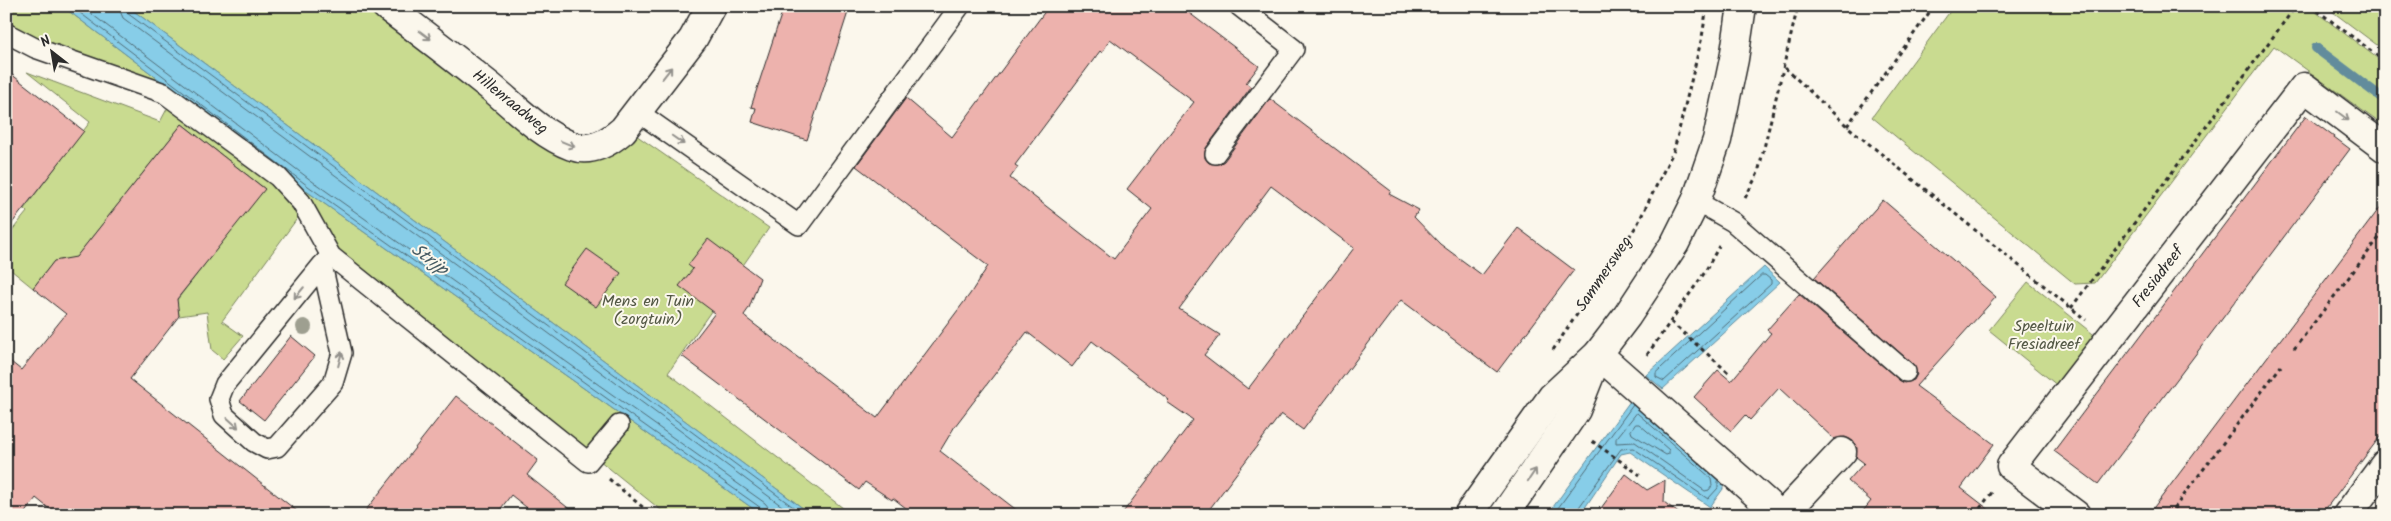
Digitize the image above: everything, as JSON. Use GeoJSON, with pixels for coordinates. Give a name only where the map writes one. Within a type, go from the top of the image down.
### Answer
{"type":"FeatureCollection","features":[{"type":"Feature","properties":{"kind":"street","name":"Hillenraadweg"},"geometry":{"type":"LineString","coordinates":[[386,6],[450,54],[548,134],[573,147],[591,148],[610,141],[638,112],[693,39],[711,6]]}},
{"type":"Feature","properties":{"kind":"street"},"geometry":{"type":"LineString","coordinates":[[1468,515],[1552,397],[1598,354],[1627,316],[1675,243],[1696,201],[1717,140],[1734,60],[1742,6]]}},
{"type":"Feature","properties":{"kind":"street","name":"Fresiadreef"},"geometry":{"type":"LineString","coordinates":[[2076,515],[2012,466],[2304,87],[2385,148]]}},
{"type":"Feature","properties":{"kind":"street"},"geometry":{"type":"LineString","coordinates":[[1504,515],[1576,410],[1598,354]]}},
{"type":"Feature","properties":{"kind":"street"},"geometry":{"type":"LineString","coordinates":[[1598,354],[1781,515],[1842,452]]}},
{"type":"Feature","properties":{"kind":"street"},"geometry":{"type":"LineString","coordinates":[[2346,515],[2385,464]]}},
{"type":"Feature","properties":{"kind":"lane"},"geometry":{"type":"LineString","coordinates":[[638,112],[798,225],[960,6]]}},
{"type":"Feature","properties":{"kind":"lane"},"geometry":{"type":"LineString","coordinates":[[1215,154],[1294,48],[1239,6]]}},
{"type":"Feature","properties":{"kind":"lane"},"geometry":{"type":"LineString","coordinates":[[6,33],[35,48],[164,93],[278,176],[301,202],[327,261],[342,353],[333,383],[277,447],[267,449],[254,442],[224,414],[219,400],[225,384],[327,261]]}},
{"type":"Feature","properties":{"kind":"lane"},"geometry":{"type":"LineString","coordinates":[[1696,201],[1733,222],[1906,372]]}},
{"type":"Feature","properties":{"kind":"lane"},"geometry":{"type":"LineString","coordinates":[[327,261],[588,462],[618,425]]}},
{"type":"Feature","properties":{"kind":"path","name":"Sammersweg"},"geometry":{"type":"LineString","coordinates":[[1548,357],[1637,224],[1674,150],[1702,37],[1707,6]]}},
{"type":"Feature","properties":{"kind":"path"},"geometry":{"type":"LineString","coordinates":[[1847,126],[1934,6]]}},
{"type":"Feature","properties":{"kind":"path"},"geometry":{"type":"LineString","coordinates":[[2071,308],[2296,6]]}},
{"type":"Feature","properties":{"kind":"path"},"geometry":{"type":"LineString","coordinates":[[2311,6],[2385,61]]}},
{"type":"Feature","properties":{"kind":"path"},"geometry":{"type":"LineString","coordinates":[[1785,68],[1847,126],[2110,339]]}},
{"type":"Feature","properties":{"kind":"path"},"geometry":{"type":"LineString","coordinates":[[2294,349],[2385,230]]}},
{"type":"Feature","properties":{"kind":"path"},"geometry":{"type":"LineString","coordinates":[[1671,322],[1730,374]]}},
{"type":"Feature","properties":{"kind":"path"},"geometry":{"type":"LineString","coordinates":[[2169,515],[2281,366]]}},
{"type":"Feature","properties":{"kind":"path"},"geometry":{"type":"LineString","coordinates":[[1591,440],[1640,475]]}},
{"type":"Feature","properties":{"kind":"path"},"geometry":{"type":"LineString","coordinates":[[588,462],[652,515]]}},
{"type":"Feature","properties":{"kind":"green space"},"geometry":{"type":"Polygon","coordinates":[[[6,6],[62,6],[305,190],[762,515],[667,515],[437,329],[333,250],[304,191],[163,85],[38,41],[6,24],[6,6]]]}},
{"type":"Feature","properties":{"kind":"green space","name":"Mens en Tuin (zorgtuin)"},"geometry":{"type":"Polygon","coordinates":[[[127,6],[373,6],[555,142],[633,133],[769,228],[668,373],[852,515],[812,515],[127,6]]]}},
{"type":"Feature","properties":{"kind":"green space"},"geometry":{"type":"Polygon","coordinates":[[[1954,6],[2308,6],[2385,64],[2385,127],[2274,46],[2095,283],[2075,284],[1872,117],[1954,6]]]}},
{"type":"Feature","properties":{"kind":"green space"},"geometry":{"type":"Polygon","coordinates":[[[2325,6],[2385,6],[2385,51],[2325,6]]]}},
{"type":"Feature","properties":{"kind":"green space"},"geometry":{"type":"Polygon","coordinates":[[[27,72],[160,122],[168,107],[266,179],[299,216],[222,321],[243,336],[223,359],[212,350],[207,312],[179,316],[178,310],[173,305],[264,188],[182,124],[69,266],[54,261],[33,288],[6,266],[6,238],[27,212],[24,209],[90,122],[27,72]]]}},
{"type":"Feature","properties":{"kind":"green space","name":"Speeltuin Fresiadreef"},"geometry":{"type":"Polygon","coordinates":[[[2028,282],[2098,338],[2058,386],[1989,330],[2028,282]]]}},
{"type":"Feature","properties":{"kind":"water","name":"Strijp"},"geometry":{"type":"Polygon","coordinates":[[[62,6],[127,6],[812,515],[762,515],[305,190],[62,6]]]}},
{"type":"Feature","properties":{"kind":"water"},"geometry":{"type":"Polygon","coordinates":[[[1764,267],[1780,282],[1663,389],[1646,375],[1764,267]]]}},
{"type":"Feature","properties":{"kind":"water"},"geometry":{"type":"Polygon","coordinates":[[[1633,397],[1723,473],[1723,489],[1710,507],[1630,452],[1621,454],[1580,515],[1553,515],[1553,507],[1633,397]]]}},
{"type":"Feature","properties":{"kind":"building"},"geometry":{"type":"Polygon","coordinates":[[[784,6],[850,6],[807,140],[752,122],[756,108],[751,107],[784,6]]]}},
{"type":"Feature","properties":{"kind":"building"},"geometry":{"type":"Polygon","coordinates":[[[1049,6],[1180,6],[1259,66],[1246,83],[1251,87],[1206,148],[1205,158],[1209,163],[1219,164],[1224,161],[1270,99],[1391,191],[1389,194],[1419,210],[1414,217],[1440,244],[1482,275],[1518,228],[1574,270],[1497,372],[1401,300],[1303,430],[1281,414],[1205,515],[1121,515],[1193,420],[1167,402],[1169,400],[1092,341],[1072,367],[1027,332],[955,426],[940,451],[1023,515],[915,515],[893,498],[892,500],[865,482],[859,490],[682,356],[715,313],[679,286],[693,269],[688,265],[708,239],[760,278],[749,308],[744,315],[746,318],[877,418],[970,294],[988,266],[856,166],[906,98],[952,137],[1049,6]],[[1110,39],[1102,53],[1100,51],[1015,165],[1018,167],[1010,178],[1114,259],[1152,209],[1127,189],[1194,102],[1110,39]],[[1271,186],[1179,309],[1220,335],[1204,355],[1248,389],[1354,248],[1271,186]]]}},
{"type":"Feature","properties":{"kind":"building"},"geometry":{"type":"Polygon","coordinates":[[[6,70],[84,131],[6,231],[6,70]]]}},
{"type":"Feature","properties":{"kind":"building"},"geometry":{"type":"Polygon","coordinates":[[[2306,116],[2350,149],[2098,484],[2054,451],[2306,116]]]}},
{"type":"Feature","properties":{"kind":"building"},"geometry":{"type":"Polygon","coordinates":[[[182,124],[265,189],[177,299],[179,316],[130,379],[302,515],[57,515],[36,498],[23,515],[6,515],[6,358],[21,370],[66,314],[33,288],[54,261],[76,257],[182,124]]]}},
{"type":"Feature","properties":{"kind":"building"},"geometry":{"type":"Polygon","coordinates":[[[1883,200],[1996,297],[1916,386],[1994,444],[1961,488],[1996,515],[1860,515],[1871,501],[1848,481],[1864,463],[1856,457],[1857,448],[1853,441],[1845,437],[1834,439],[1779,388],[1750,420],[1745,415],[1731,431],[1694,397],[1718,370],[1731,381],[1771,333],[1767,330],[1799,294],[1899,380],[1904,383],[1914,380],[1917,374],[1913,364],[1814,278],[1883,200]]]}},
{"type":"Feature","properties":{"kind":"building"},"geometry":{"type":"Polygon","coordinates":[[[2385,201],[2385,431],[2321,515],[2148,515],[2385,201]]]}},
{"type":"Feature","properties":{"kind":"building"},"geometry":{"type":"Polygon","coordinates":[[[587,249],[621,273],[596,307],[562,283],[587,249]]]}},
{"type":"Feature","properties":{"kind":"building"},"geometry":{"type":"Polygon","coordinates":[[[291,336],[315,356],[264,420],[240,401],[291,336]]]}},
{"type":"Feature","properties":{"kind":"building"},"geometry":{"type":"Polygon","coordinates":[[[456,396],[538,460],[527,475],[577,515],[536,515],[511,495],[496,515],[362,515],[456,396]]]}},
{"type":"Feature","properties":{"kind":"building"},"geometry":{"type":"Polygon","coordinates":[[[1626,474],[1647,490],[1665,480],[1664,502],[1681,515],[1596,515],[1626,474]]]}},
{"type":"Feature","properties":{"kind":"waterway"},"geometry":{"type":"LineString","coordinates":[[2316,48],[2385,100]]}}]}
